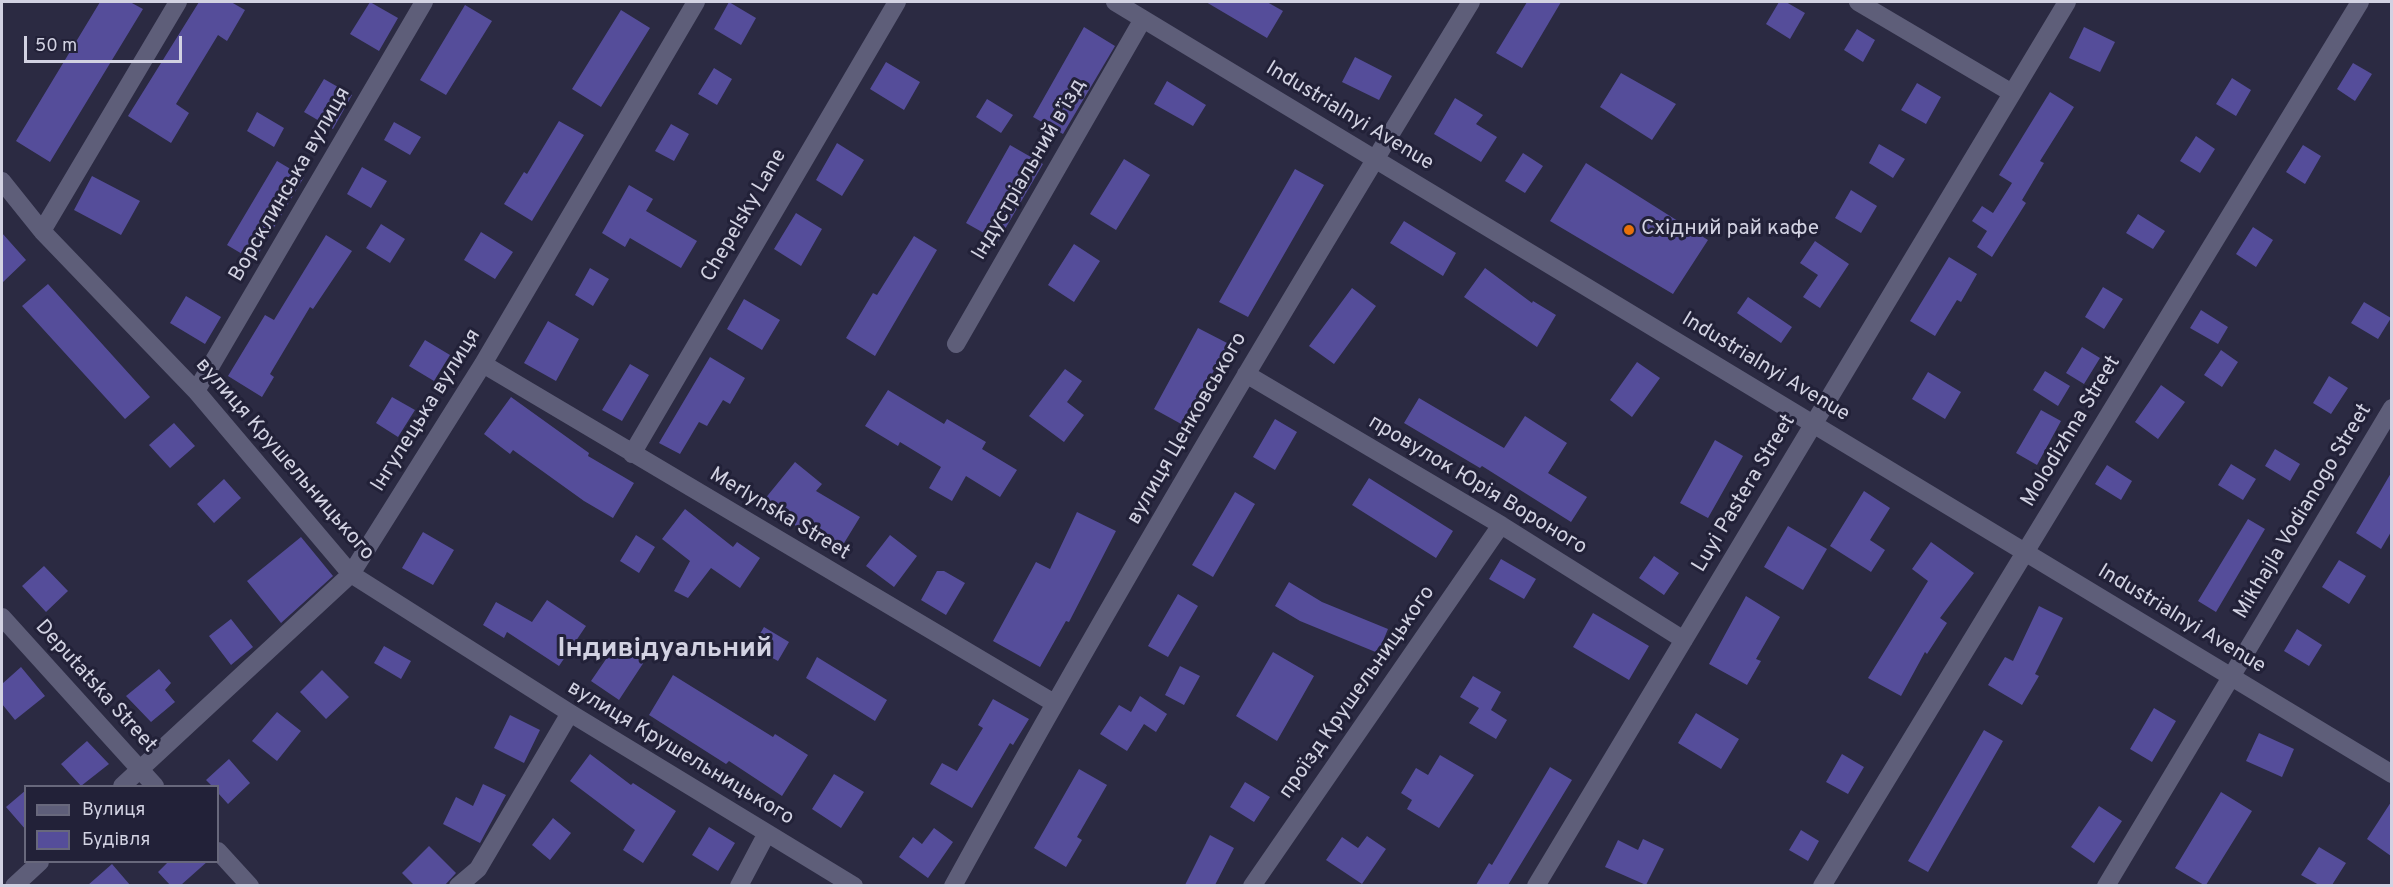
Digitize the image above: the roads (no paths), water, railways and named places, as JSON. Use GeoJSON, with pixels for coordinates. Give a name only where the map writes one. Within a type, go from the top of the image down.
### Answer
{"type":"FeatureCollection","features":[{"type":"Feature","properties":{"kind":"street"},"geometry":{"type":"LineString","coordinates":[[42,231],[178,2]]}},
{"type":"Feature","properties":{"kind":"street","name":"Ворсклинська вулиця"},"geometry":{"type":"LineString","coordinates":[[196,392],[424,2]]}},
{"type":"Feature","properties":{"kind":"street","name":"Інгулецька вулиця"},"geometry":{"type":"LineString","coordinates":[[123,785],[351,574],[483,364],[696,2]]}},
{"type":"Feature","properties":{"kind":"street","name":"Chepelsky Lane"},"geometry":{"type":"LineString","coordinates":[[632,454],[897,2]]}},
{"type":"Feature","properties":{"kind":"street","name":"Industrialnyi Avenue"},"geometry":{"type":"LineString","coordinates":[[1115,2],[2391,774]]}},
{"type":"Feature","properties":{"kind":"street","name":"вулиця Ценковського"},"geometry":{"type":"LineString","coordinates":[[953,885],[1054,703],[1246,374],[1471,2]]}},
{"type":"Feature","properties":{"kind":"street"},"geometry":{"type":"LineString","coordinates":[[1858,2],[2012,93]]}},
{"type":"Feature","properties":{"kind":"street","name":"Luyi Pastera Street"},"geometry":{"type":"LineString","coordinates":[[1536,885],[2067,2]]}},
{"type":"Feature","properties":{"kind":"street","name":"Molodizhna Street"},"geometry":{"type":"LineString","coordinates":[[1822,885],[2361,2]]}},
{"type":"Feature","properties":{"kind":"street","name":"Індустріальний в’їзд"},"geometry":{"type":"LineString","coordinates":[[956,344],[1143,19]]}},
{"type":"Feature","properties":{"kind":"street","name":"вулиця Крушельницького"},"geometry":{"type":"LineString","coordinates":[[2,181],[42,231],[196,392],[351,574],[570,713],[854,885]]}},
{"type":"Feature","properties":{"kind":"street","name":"Merlynska Street"},"geometry":{"type":"LineString","coordinates":[[483,364],[1054,703]]}},
{"type":"Feature","properties":{"kind":"street","name":"провулок Юрія Вороного"},"geometry":{"type":"LineString","coordinates":[[1246,374],[1500,525],[1684,640]]}},
{"type":"Feature","properties":{"kind":"street","name":"Mikhajla Vodianogo Street"},"geometry":{"type":"LineString","coordinates":[[2106,885],[2391,408]]}},
{"type":"Feature","properties":{"kind":"street","name":"проїзд Крушельницького"},"geometry":{"type":"LineString","coordinates":[[1252,885],[1500,525]]}},
{"type":"Feature","properties":{"kind":"street","name":"Deputatska Street"},"geometry":{"type":"LineString","coordinates":[[2,617],[154,785]]}},
{"type":"Feature","properties":{"kind":"street"},"geometry":{"type":"LineString","coordinates":[[458,885],[478,869],[570,713]]}},
{"type":"Feature","properties":{"kind":"street"},"geometry":{"type":"LineString","coordinates":[[738,885],[767,833]]}},
{"type":"Feature","properties":{"kind":"street"},"geometry":{"type":"LineString","coordinates":[[219,852],[250,885]]}},
{"type":"Feature","properties":{"kind":"street"},"geometry":{"type":"LineString","coordinates":[[14,885],[38,863]]}},
{"type":"Feature","properties":{"kind":"place","name":"Східний рай кафе"},"geometry":{"type":"Point","coordinates":[1629,230]}},
{"type":"Feature","properties":{"kind":"district","name":"Індивідуальний"},"geometry":{"type":"Point","coordinates":[665,651]}}]}
